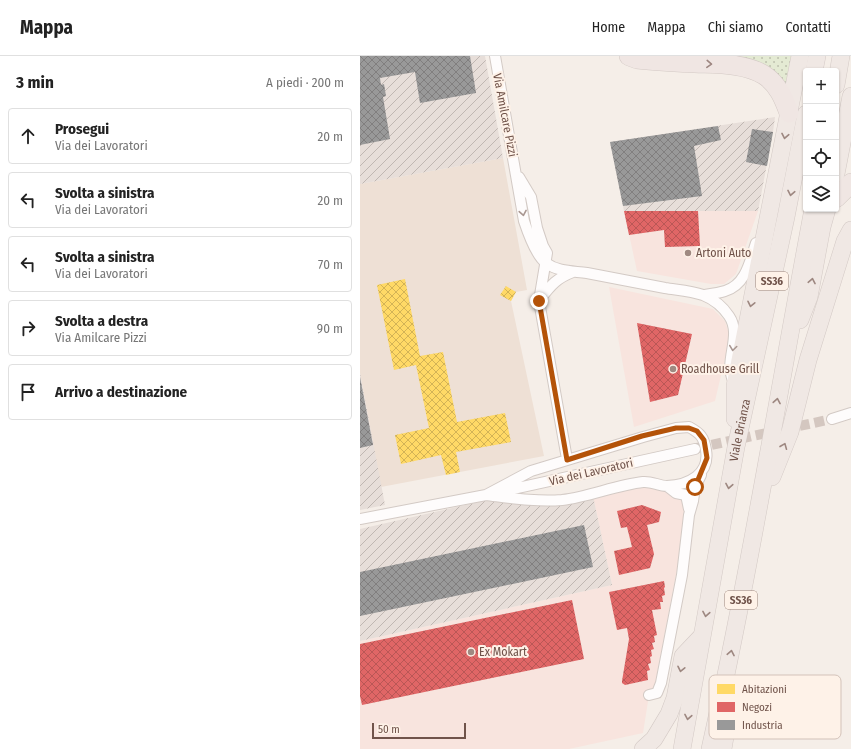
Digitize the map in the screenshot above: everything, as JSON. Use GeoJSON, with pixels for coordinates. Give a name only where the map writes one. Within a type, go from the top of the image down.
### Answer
{"type":"FeatureCollection","features":[{"type":"Feature","properties":{"kind":"highway"},"geometry":{"type":"LineString","coordinates":[[629,56],[637,59],[729,65],[752,69],[764,75],[773,82],[784,98],[798,113]]}},
{"type":"Feature","properties":{"kind":"highway"},"geometry":{"type":"LineString","coordinates":[[736,447],[735,386],[768,217],[798,113],[800,56]]}},
{"type":"Feature","properties":{"kind":"highway"},"geometry":{"type":"LineString","coordinates":[[815,68],[817,56]]}},
{"type":"Feature","properties":{"kind":"highway"},"geometry":{"type":"LineString","coordinates":[[839,68],[841,56]]}},
{"type":"Feature","properties":{"kind":"highway"},"geometry":{"type":"LineString","coordinates":[[839,158],[851,96]]}},
{"type":"Feature","properties":{"kind":"highway","name":"Viale Brianza"},"geometry":{"type":"LineString","coordinates":[[682,749],[736,447],[786,217],[798,113]]}},
{"type":"Feature","properties":{"kind":"highway"},"geometry":{"type":"LineString","coordinates":[[839,195],[851,183]]}},
{"type":"Feature","properties":{"kind":"highway","name":"SS36"},"geometry":{"type":"LineString","coordinates":[[726,675],[759,508],[812,212]]}},
{"type":"Feature","properties":{"kind":"highway"},"geometry":{"type":"LineString","coordinates":[[785,358],[809,297],[826,212]]}},
{"type":"Feature","properties":{"kind":"highway"},"geometry":{"type":"LineString","coordinates":[[759,508],[790,432],[808,360],[845,241],[851,230]]}},
{"type":"Feature","properties":{"kind":"highway"},"geometry":{"type":"LineString","coordinates":[[643,749],[654,739],[669,714],[675,698],[683,656],[701,637]]}},
{"type":"Feature","properties":{"kind":"highway","name":"SS36"},"geometry":{"type":"LineString","coordinates":[[710,749],[712,739]]}},
{"type":"Feature","properties":{"kind":"highway"},"geometry":{"type":"LineString","coordinates":[[723,749],[725,739]]}},
{"type":"Feature","properties":{"kind":"street","name":"Via Amilcare Pizzi"},"geometry":{"type":"LineString","coordinates":[[495,56],[517,174],[524,221],[537,251],[546,258]]}},
{"type":"Feature","properties":{"kind":"street"},"geometry":{"type":"LineString","coordinates":[[567,460],[539,301],[546,258],[567,271],[574,271],[704,295],[726,291],[740,282],[745,274],[760,232],[768,217]]}},
{"type":"Feature","properties":{"kind":"street"},"geometry":{"type":"LineString","coordinates":[[539,301],[556,280],[574,271]]}},
{"type":"Feature","properties":{"kind":"street"},"geometry":{"type":"LineString","coordinates":[[704,295],[722,307],[730,317],[733,324],[735,337],[730,371],[735,386]]}},
{"type":"Feature","properties":{"kind":"street"},"geometry":{"type":"LineString","coordinates":[[832,419],[851,413]]}},
{"type":"Feature","properties":{"kind":"street","name":"Via dei Lavoratori"},"geometry":{"type":"LineString","coordinates":[[486,495],[531,470],[663,431],[676,428],[689,428],[697,431],[704,440],[707,458],[695,487],[689,515],[682,575],[661,683],[657,692],[649,695]]}},
{"type":"Feature","properties":{"kind":"street","name":"Via dei Lavoratori"},"geometry":{"type":"LineString","coordinates":[[360,519],[486,495],[695,449]]}},
{"type":"Feature","properties":{"kind":"street","name":"Via dei Lavoratori"},"geometry":{"type":"LineString","coordinates":[[486,495],[530,500],[563,500],[644,482],[667,486],[681,484],[692,480],[702,471]]}},
{"type":"Feature","properties":{"kind":"street","name":"Via dei Lavoratori"},"geometry":{"type":"LineString","coordinates":[[667,486],[676,492],[686,495],[689,515]]}},
{"type":"Feature","properties":{"kind":"shaded area"},"geometry":{"type":"Polygon","coordinates":[[[360,56],[485,56],[503,158],[360,184],[360,56]]]}},
{"type":"Feature","properties":{"kind":"shaded area"},"geometry":{"type":"Polygon","coordinates":[[[775,117],[758,211],[624,211],[610,142],[775,117]]]}},
{"type":"Feature","properties":{"kind":"shaded area"},"geometry":{"type":"Polygon","coordinates":[[[503,158],[527,290],[516,292],[511,301],[544,456],[381,487],[360,373],[360,184],[503,158]]]}},
{"type":"Feature","properties":{"kind":"shaded area","name":"Artoni Auto"},"geometry":{"type":"Polygon","coordinates":[[[624,211],[758,211],[736,274],[724,284],[711,284],[637,271],[624,211]]]}},
{"type":"Feature","properties":{"kind":"shaded area","name":"Roadhouse Grill"},"geometry":{"type":"Polygon","coordinates":[[[609,287],[713,309],[725,321],[730,337],[715,401],[634,427],[609,287]]]}},
{"type":"Feature","properties":{"kind":"shaded area"},"geometry":{"type":"Polygon","coordinates":[[[360,373],[385,505],[360,510],[360,373]]]}},
{"type":"Feature","properties":{"kind":"shaded area"},"geometry":{"type":"Polygon","coordinates":[[[644,485],[665,488],[683,497],[685,503],[678,564],[655,684],[649,695],[643,733],[569,749],[360,749],[360,641],[612,585],[593,496],[644,485]]]}},
{"type":"Feature","properties":{"kind":"shaded area"},"geometry":{"type":"Polygon","coordinates":[[[505,496],[593,496],[612,585],[360,641],[360,529],[505,496]]]}},
{"type":"Feature","properties":{"kind":"green space"},"geometry":{"type":"Polygon","coordinates":[[[745,56],[794,56],[788,92],[729,59],[745,56]]]}},
{"type":"Feature","properties":{"kind":"building: Abitazioni"},"geometry":{"type":"Polygon","coordinates":[[[405,279],[420,356],[443,352],[457,422],[505,413],[511,442],[456,452],[460,472],[446,475],[441,455],[401,464],[395,435],[429,428],[416,365],[394,370],[377,285],[405,279]]]}},
{"type":"Feature","properties":{"kind":"building: Abitazioni"},"geometry":{"type":"Polygon","coordinates":[[[506,286],[516,292],[511,301],[500,295],[506,286]]]}},
{"type":"Feature","properties":{"kind":"building: Negozi"},"geometry":{"type":"Polygon","coordinates":[[[624,211],[698,211],[700,246],[665,247],[664,230],[629,235],[624,211]]]}},
{"type":"Feature","properties":{"kind":"building: Negozi"},"geometry":{"type":"Polygon","coordinates":[[[637,323],[692,334],[678,395],[650,402],[637,323]]]}},
{"type":"Feature","properties":{"kind":"building: Negozi"},"geometry":{"type":"Polygon","coordinates":[[[642,505],[661,512],[659,522],[647,525],[654,554],[650,568],[619,575],[614,551],[632,547],[627,527],[621,528],[617,511],[642,505]]]}},
{"type":"Feature","properties":{"kind":"building: Negozi"},"geometry":{"type":"Polygon","coordinates":[[[664,581],[665,595],[662,596],[663,602],[660,602],[661,609],[652,610],[657,635],[654,636],[655,642],[652,643],[654,649],[651,650],[651,663],[648,664],[650,670],[647,671],[648,680],[625,685],[622,681],[629,639],[627,628],[617,630],[609,592],[664,581]]]}},
{"type":"Feature","properties":{"kind":"building: Negozi","name":"Ex Mokart"},"geometry":{"type":"Polygon","coordinates":[[[572,600],[584,659],[362,705],[360,696],[360,644],[572,600]]]}},
{"type":"Feature","properties":{"kind":"building: Industria"},"geometry":{"type":"Polygon","coordinates":[[[360,56],[470,56],[476,93],[420,103],[415,72],[380,78],[381,85],[384,84],[386,96],[383,97],[390,139],[360,145],[360,56]]]}},
{"type":"Feature","properties":{"kind":"building: Industria"},"geometry":{"type":"Polygon","coordinates":[[[718,126],[721,140],[694,146],[702,196],[623,206],[610,142],[718,126]]]}},
{"type":"Feature","properties":{"kind":"building: Industria"},"geometry":{"type":"Polygon","coordinates":[[[752,129],[773,132],[767,166],[746,162],[752,129]]]}},
{"type":"Feature","properties":{"kind":"building: Industria"},"geometry":{"type":"Polygon","coordinates":[[[360,377],[373,445],[360,448],[360,377]]]}},
{"type":"Feature","properties":{"kind":"building: Industria"},"geometry":{"type":"Polygon","coordinates":[[[584,525],[593,567],[360,616],[360,572],[584,525]]]}},
{"type":"Feature","properties":{"kind":"tunnel"},"geometry":{"type":"LineString","coordinates":[[697,448],[832,419]]}},
{"type":"Feature","properties":{"kind":"place","name":"Artoni Auto"},"geometry":{"type":"Point","coordinates":[688,253]}},
{"type":"Feature","properties":{"kind":"place","name":"Roadhouse Grill"},"geometry":{"type":"Point","coordinates":[673,369]}},
{"type":"Feature","properties":{"kind":"place","name":"Ex Mokart"},"geometry":{"type":"Point","coordinates":[471,652]}},
{"type":"Feature","properties":{"kind":"route"},"geometry":{"type":"LineString","coordinates":[[539,301],[567,460],[642,436],[676,428],[689,428],[697,431],[704,440],[707,458],[695,487]]}}]}
